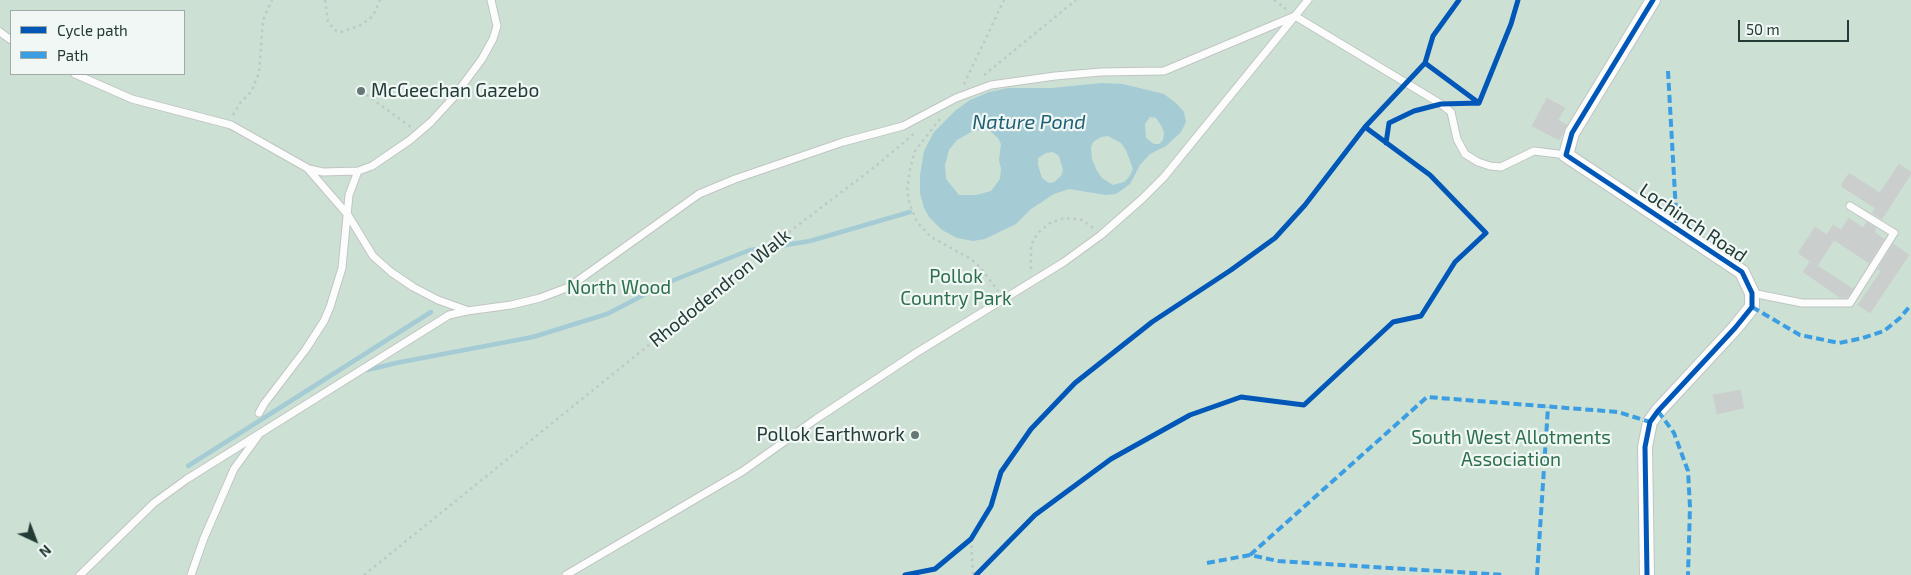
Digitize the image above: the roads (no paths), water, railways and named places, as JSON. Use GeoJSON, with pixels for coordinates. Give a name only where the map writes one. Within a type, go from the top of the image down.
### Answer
{"type":"FeatureCollection","features":[{"type":"Feature","properties":{"kind":"street"},"geometry":{"type":"LineString","coordinates":[[1566,155],[1572,133],[1654,0]]}},
{"type":"Feature","properties":{"kind":"street","name":"Lochinch Road"},"geometry":{"type":"LineString","coordinates":[[1566,155],[1742,272],[1752,293]]}},
{"type":"Feature","properties":{"kind":"street"},"geometry":{"type":"LineString","coordinates":[[1647,575],[1645,447],[1650,422],[1752,307],[1752,293]]}},
{"type":"Feature","properties":{"kind":"lane"},"geometry":{"type":"LineString","coordinates":[[77,75],[132,99],[230,124],[309,169],[323,172],[358,172],[372,166],[418,133],[453,98],[482,59],[493,39],[497,26],[491,0]]}},
{"type":"Feature","properties":{"kind":"lane"},"geometry":{"type":"LineString","coordinates":[[566,575],[743,471],[816,419],[916,353],[1005,300],[1064,262],[1101,235],[1164,177],[1308,0]]}},
{"type":"Feature","properties":{"kind":"lane"},"geometry":{"type":"LineString","coordinates":[[80,575],[154,503],[187,479],[449,315],[466,310],[511,305],[540,298],[570,287],[699,194],[735,179],[835,144],[903,126],[956,98],[991,85],[1101,72],[1164,71],[1296,16]]}},
{"type":"Feature","properties":{"kind":"lane"},"geometry":{"type":"LineString","coordinates":[[1296,16],[1408,82],[1441,104],[1450,112],[1457,139],[1465,154],[1478,162],[1501,167],[1534,151],[1566,155]]}},
{"type":"Feature","properties":{"kind":"lane"},"geometry":{"type":"LineString","coordinates":[[309,169],[348,215],[373,256],[390,272],[438,300],[466,310]]}},
{"type":"Feature","properties":{"kind":"lane"},"geometry":{"type":"LineString","coordinates":[[259,413],[324,321],[336,292],[342,268],[349,195],[358,172]]}},
{"type":"Feature","properties":{"kind":"lane"},"geometry":{"type":"LineString","coordinates":[[1752,293],[1802,303],[1850,303],[1894,233],[1850,206]]}},
{"type":"Feature","properties":{"kind":"lane"},"geometry":{"type":"LineString","coordinates":[[191,575],[204,538],[234,469],[263,430]]}},
{"type":"Feature","properties":{"kind":"water","name":"Nature Pond"},"geometry":{"type":"Polygon","coordinates":[[[1101,83],[1123,84],[1164,94],[1184,112],[1186,122],[1181,132],[1166,146],[1150,154],[1140,165],[1130,184],[1116,194],[1106,195],[1069,189],[1054,194],[1031,209],[1016,224],[985,239],[973,241],[957,238],[942,230],[929,217],[924,208],[920,193],[920,175],[924,151],[934,132],[956,110],[970,100],[989,92],[1008,88],[1052,88],[1101,83]],[[1150,117],[1145,124],[1146,138],[1154,144],[1159,144],[1163,140],[1164,133],[1156,118],[1150,117]],[[988,129],[973,131],[957,140],[949,150],[945,165],[946,179],[959,195],[976,195],[991,191],[1000,179],[1001,169],[999,160],[1001,144],[998,138],[988,129]],[[1108,136],[1101,137],[1093,142],[1091,148],[1092,159],[1097,171],[1102,178],[1113,185],[1124,182],[1133,169],[1126,150],[1121,143],[1108,136]],[[1053,152],[1046,153],[1038,158],[1038,165],[1042,178],[1049,183],[1054,182],[1061,176],[1063,170],[1059,156],[1053,152]]]}},
{"type":"Feature","properties":{"kind":"waterway"},"geometry":{"type":"LineString","coordinates":[[780,246],[810,241],[910,212]]}},
{"type":"Feature","properties":{"kind":"waterway"},"geometry":{"type":"LineString","coordinates":[[367,370],[533,337],[607,314],[669,282],[750,250],[758,249]]}},
{"type":"Feature","properties":{"kind":"waterway"},"geometry":{"type":"LineString","coordinates":[[188,466],[431,312]]}},
{"type":"Feature","properties":{"kind":"place","name":"McGeechan Gazebo"},"geometry":{"type":"Point","coordinates":[361,91]}},
{"type":"Feature","properties":{"kind":"place","name":"Pollok Earthwork"},"geometry":{"type":"Point","coordinates":[915,435]}},
{"type":"Feature","properties":{"kind":"park label","name":"North Wood"},"geometry":{"type":"Point","coordinates":[619,288]}},
{"type":"Feature","properties":{"kind":"park label","name":"Pollok Country Park"},"geometry":{"type":"Point","coordinates":[956,288]}},
{"type":"Feature","properties":{"kind":"park label","name":"South West Allotments Association"},"geometry":{"type":"Point","coordinates":[1511,449]}}]}
